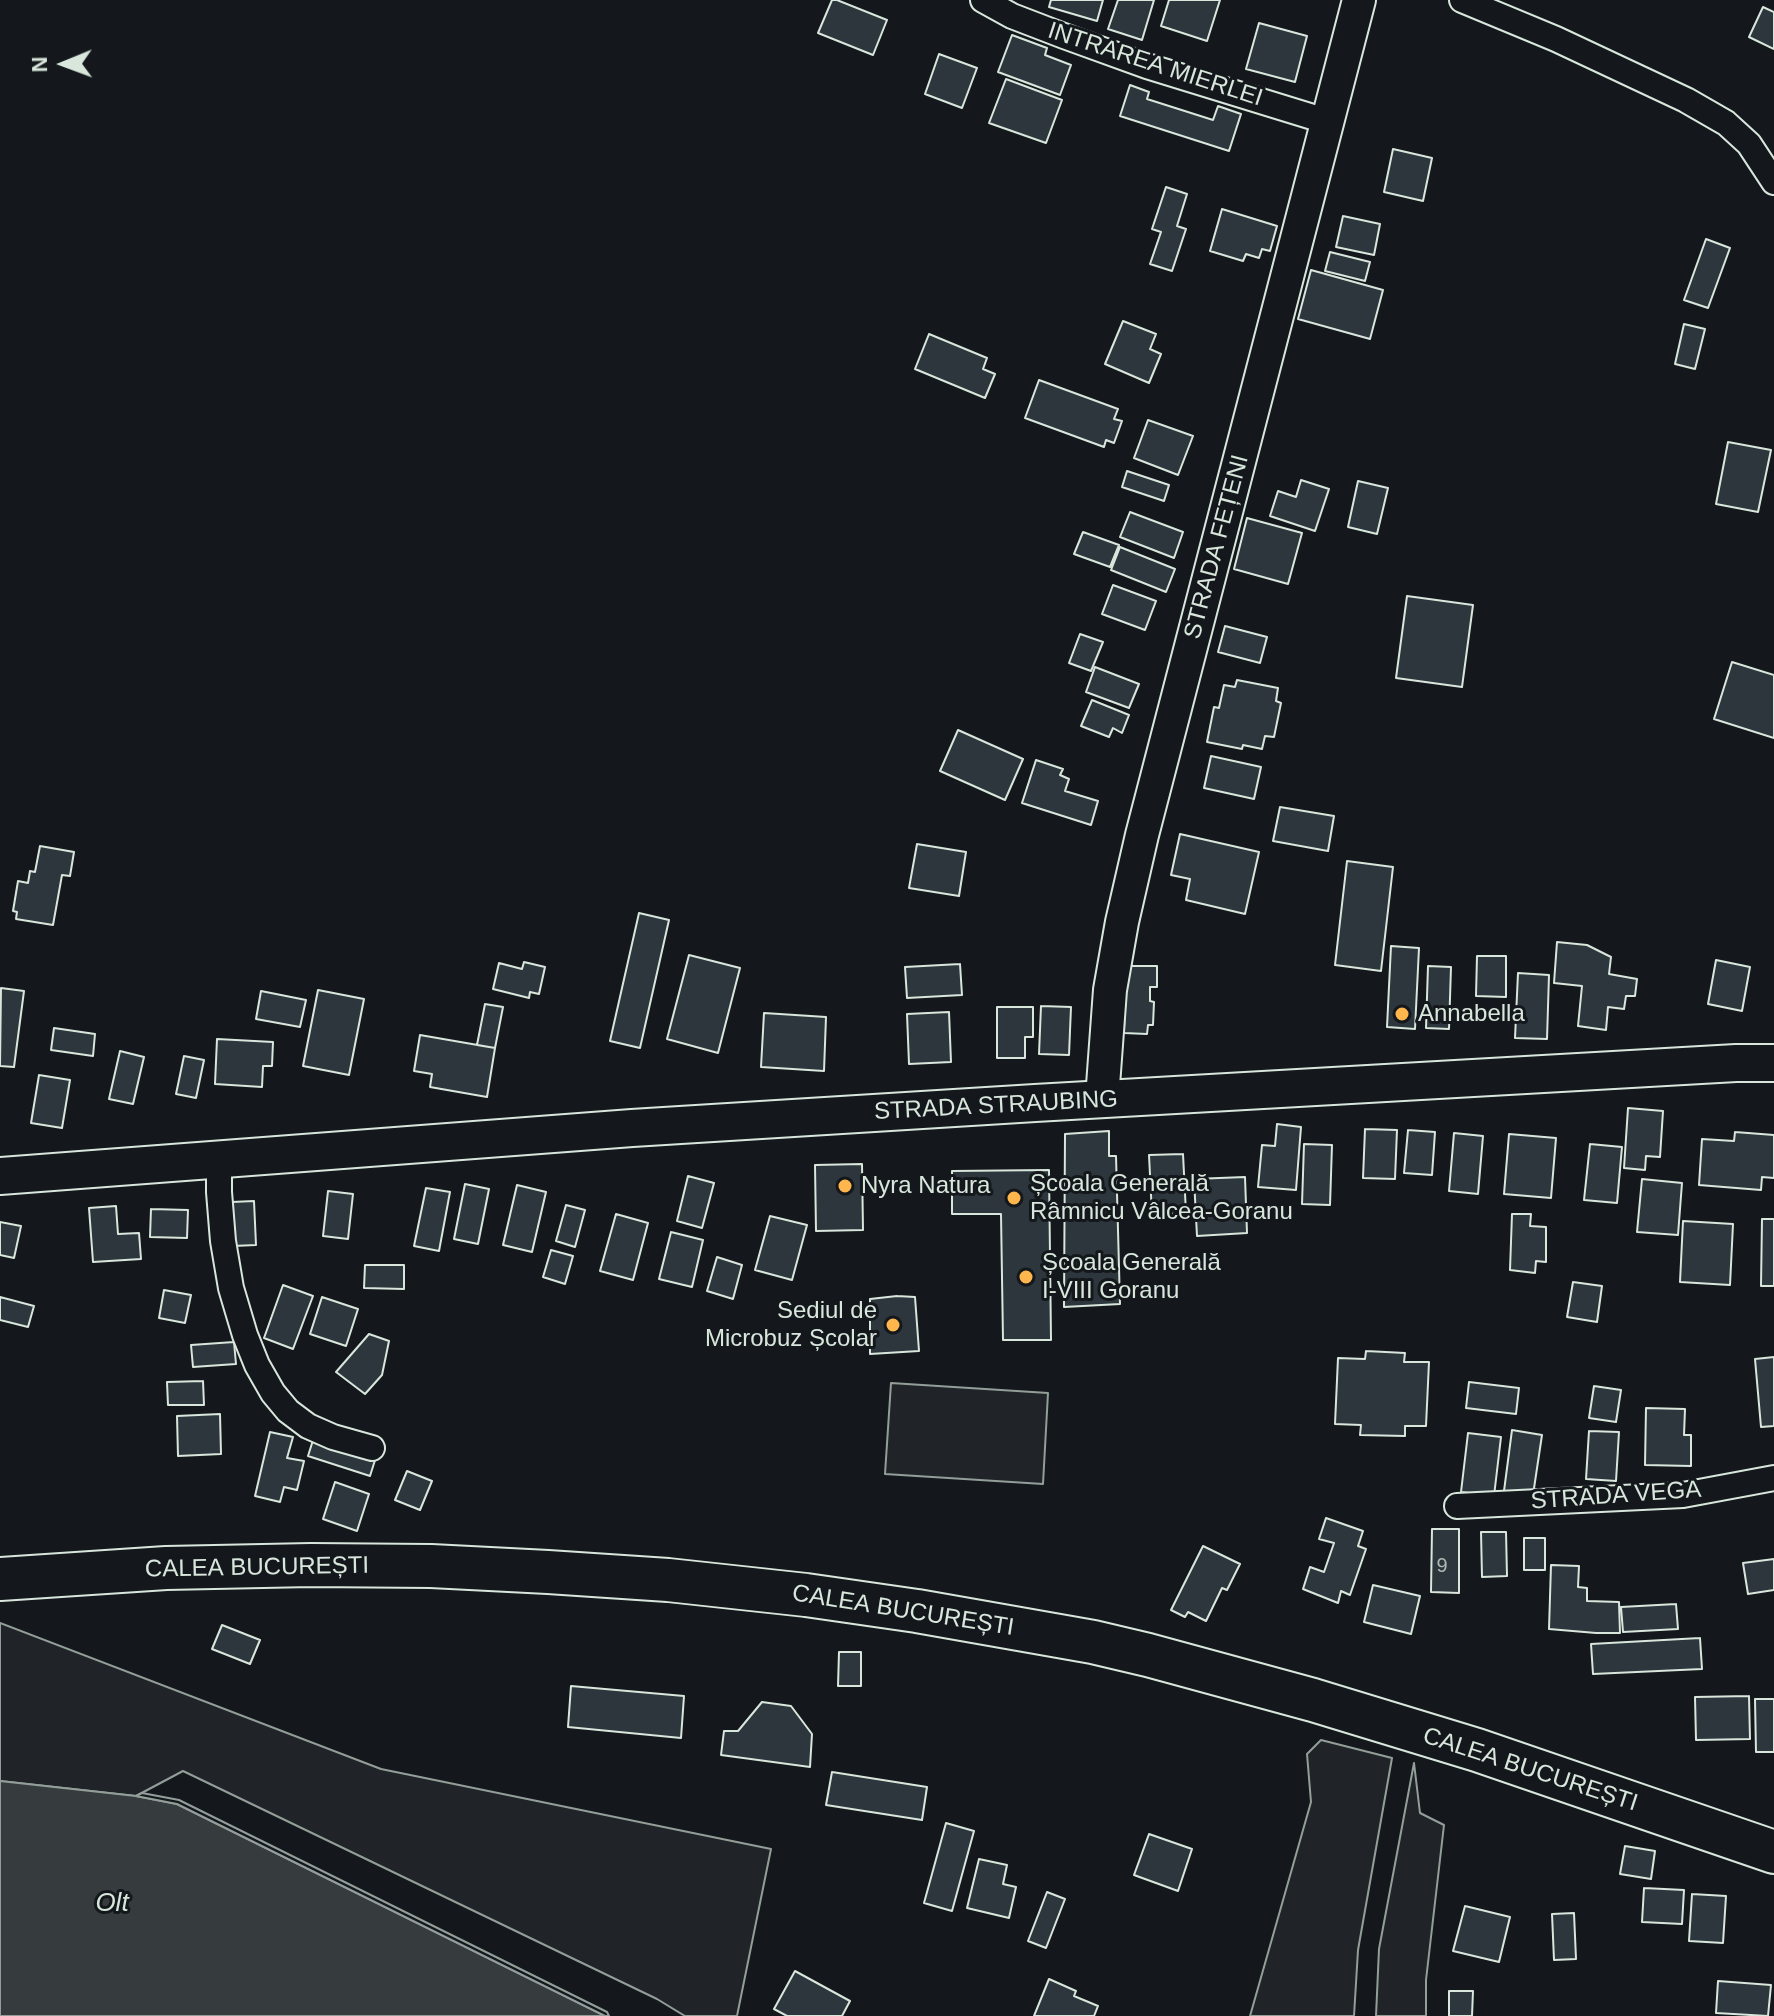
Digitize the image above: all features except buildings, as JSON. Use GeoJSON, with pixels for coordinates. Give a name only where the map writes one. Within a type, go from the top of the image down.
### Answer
{"type":"FeatureCollection","features":[{"type":"Feature","properties":{"kind":"highway","name":"CALEA BUCUREȘTI"},"geometry":{"type":"LineString","coordinates":[[0,1579],[166,1568],[431,1566],[668,1580],[917,1611],[1093,1642],[1313,1700],[1477,1750],[1774,1852]]}},
{"type":"Feature","properties":{"kind":"main road","name":"STRADA STRAUBING"},"geometry":{"type":"LineString","coordinates":[[0,1176],[632,1128],[1774,1063]]}},
{"type":"Feature","properties":{"kind":"street","name":"INTRAREA MIERLEI"},"geometry":{"type":"LineString","coordinates":[[983,0],[1012,16],[1105,51],[1329,122]]}},
{"type":"Feature","properties":{"kind":"street","name":"STRADA FEȚENI"},"geometry":{"type":"LineString","coordinates":[[1102,1099],[1110,990],[1142,835],[1359,0]]}},
{"type":"Feature","properties":{"kind":"street"},"geometry":{"type":"LineString","coordinates":[[1462,0],[1556,39],[1686,100],[1726,123],[1749,144],[1774,182]]}},
{"type":"Feature","properties":{"kind":"street"},"geometry":{"type":"LineString","coordinates":[[219,1160],[223,1241],[231,1288],[257,1365],[280,1402],[308,1426],[372,1448]]}},
{"type":"Feature","properties":{"kind":"street","name":"STRADA VEGA"},"geometry":{"type":"LineString","coordinates":[[1457,1506],[1683,1495],[1774,1478]]}},
{"type":"Feature","properties":{"kind":"shaded area"},"geometry":{"type":"Polygon","coordinates":[[[891,1383],[1048,1393],[1043,1484],[885,1474],[891,1383]]]}},
{"type":"Feature","properties":{"kind":"shaded area"},"geometry":{"type":"Polygon","coordinates":[[[0,1623],[381,1769],[771,1849],[737,2016],[685,2016],[657,1999],[183,1771],[136,1796],[0,1781],[0,1623]]]}},
{"type":"Feature","properties":{"kind":"shaded area"},"geometry":{"type":"Polygon","coordinates":[[[1321,1740],[1392,1758],[1358,1950],[1354,2016],[1250,2016],[1311,1802],[1307,1754],[1321,1740]]]}},
{"type":"Feature","properties":{"kind":"shaded area"},"geometry":{"type":"Polygon","coordinates":[[[1414,1763],[1420,1813],[1444,1825],[1426,1980],[1426,2016],[1376,2016],[1379,1949],[1414,1763]]]}},
{"type":"Feature","properties":{"kind":"water","name":"Olt"},"geometry":{"type":"Polygon","coordinates":[[[0,1781],[136,1796],[177,1804],[605,2016],[0,2016],[0,1781]]]}},
{"type":"Feature","properties":{"kind":"pier"},"geometry":{"type":"Polygon","coordinates":[[[142,1793],[179,1800],[607,2012],[609,2016],[177,1804],[136,1796],[142,1793]]]}},
{"type":"Feature","properties":{"kind":"place","name":"Annabella"},"geometry":{"type":"Point","coordinates":[1402,1014]}},
{"type":"Feature","properties":{"kind":"place","name":"Nyra Natura"},"geometry":{"type":"Point","coordinates":[845,1186]}},
{"type":"Feature","properties":{"kind":"place","name":"Școala Generală Râmnicu Vâlcea-Goranu"},"geometry":{"type":"Point","coordinates":[1014,1198]}},
{"type":"Feature","properties":{"kind":"place","name":"Școala Generală I-VIII Goranu"},"geometry":{"type":"Point","coordinates":[1026,1277]}},
{"type":"Feature","properties":{"kind":"place","name":"Sediul de Microbuz Școlar"},"geometry":{"type":"Point","coordinates":[893,1325]}}]}
